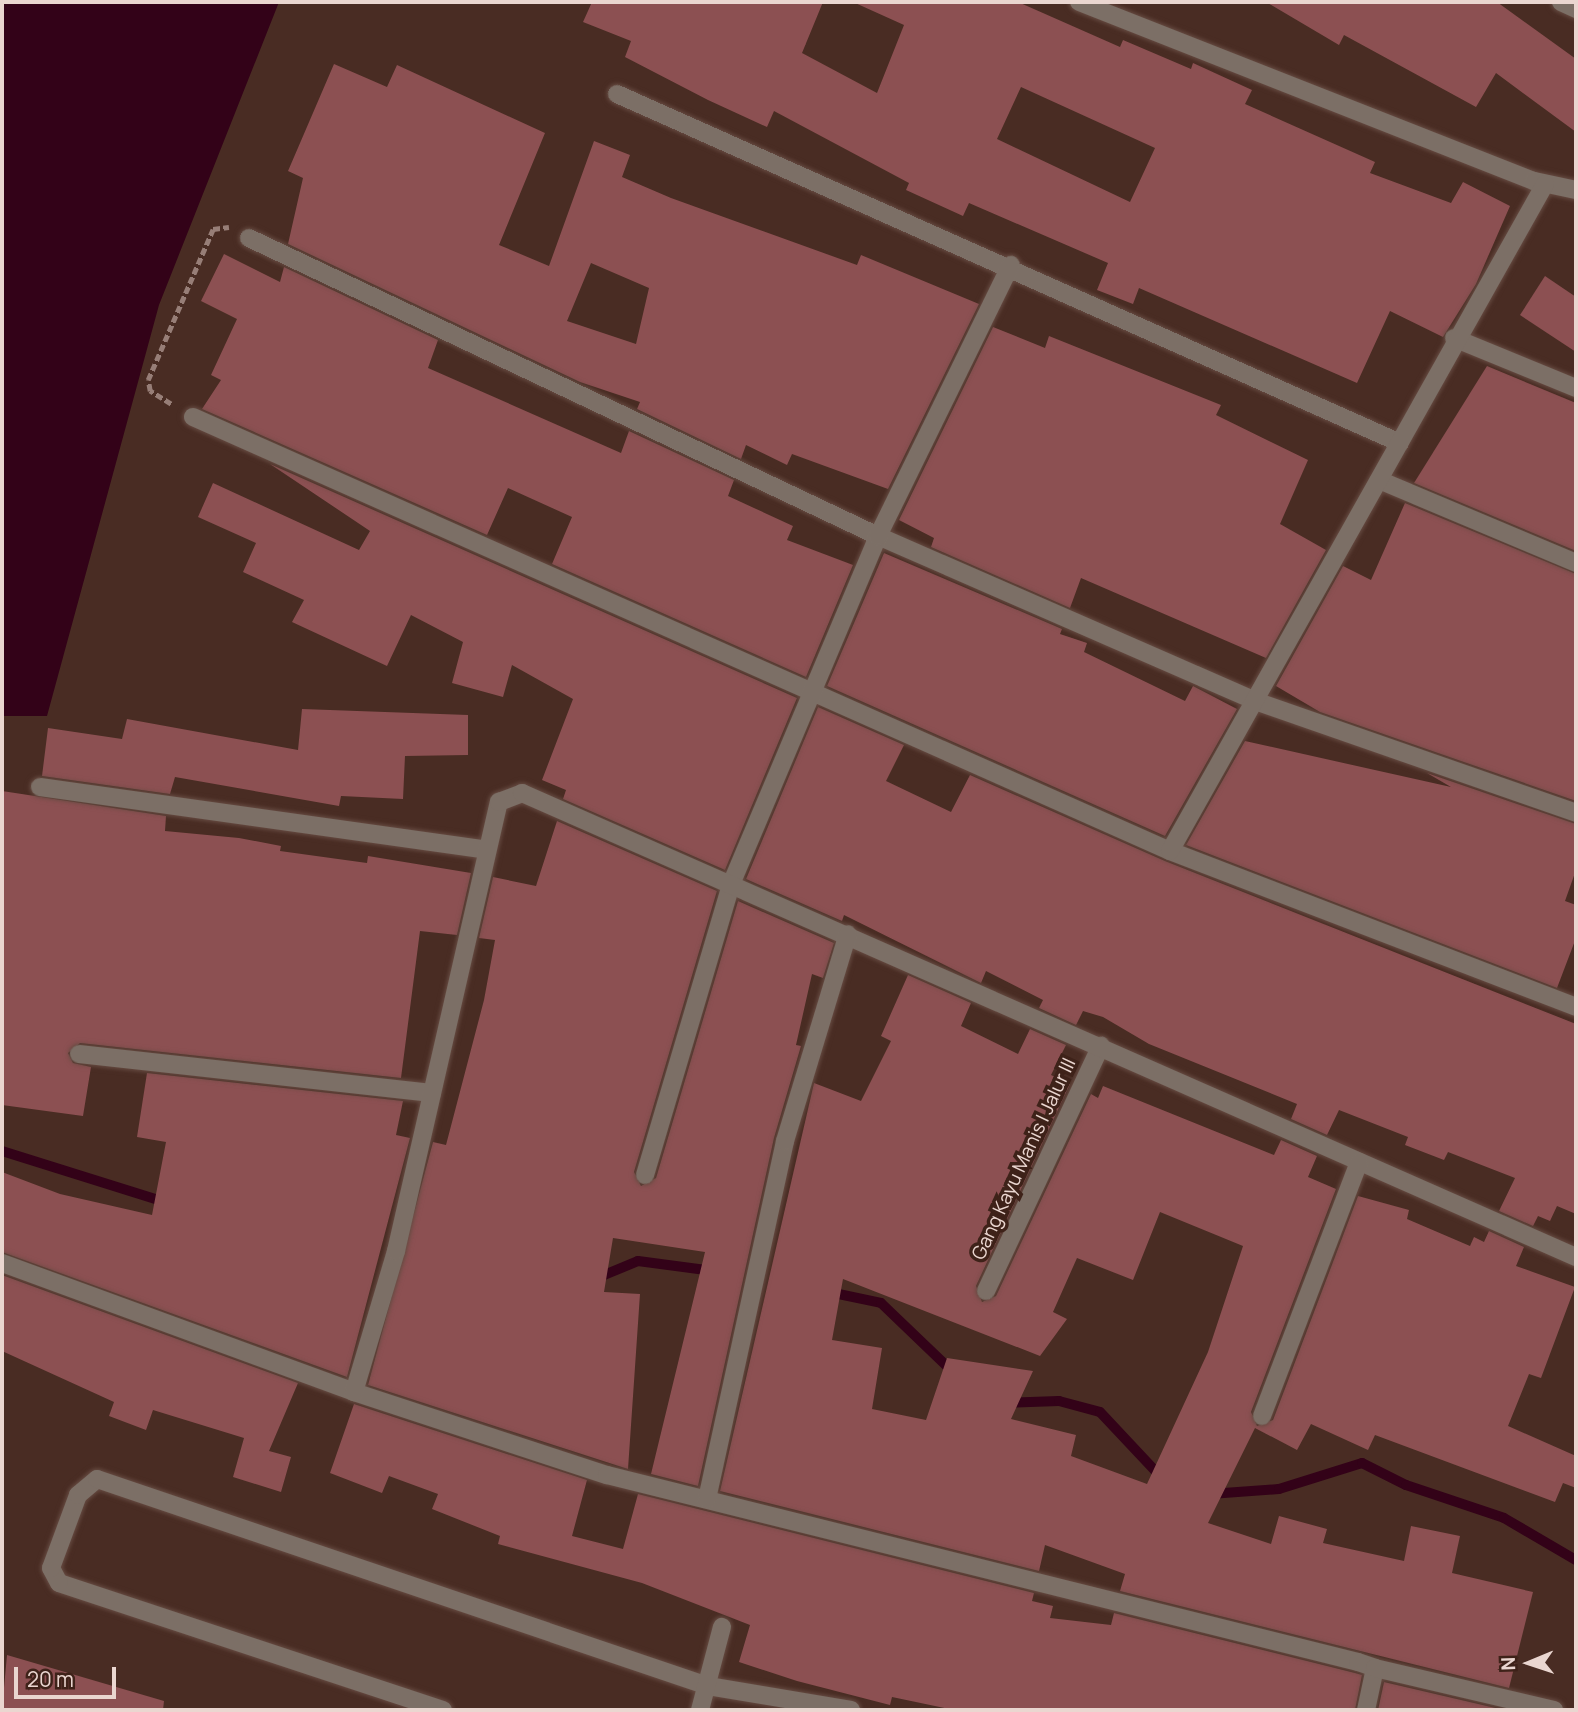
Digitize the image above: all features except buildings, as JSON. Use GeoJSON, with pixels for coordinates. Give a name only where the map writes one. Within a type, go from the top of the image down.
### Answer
{"type":"FeatureCollection","features":[{"type":"Feature","properties":{"kind":"street"},"geometry":{"type":"LineString","coordinates":[[1079,2],[1545,184],[1576,190]]}},
{"type":"Feature","properties":{"kind":"street"},"geometry":{"type":"LineString","coordinates":[[1561,2],[1576,9]]}},
{"type":"Feature","properties":{"kind":"street"},"geometry":{"type":"LineString","coordinates":[[617,94],[1011,265],[1401,443]]}},
{"type":"Feature","properties":{"kind":"street"},"geometry":{"type":"LineString","coordinates":[[1170,851],[1401,443],[1454,338],[1545,184]]}},
{"type":"Feature","properties":{"kind":"street"},"geometry":{"type":"LineString","coordinates":[[249,238],[878,536],[1255,701],[1576,813]]}},
{"type":"Feature","properties":{"kind":"street"},"geometry":{"type":"LineString","coordinates":[[645,1175],[732,882],[816,691],[878,536],[1011,265]]}},
{"type":"Feature","properties":{"kind":"street"},"geometry":{"type":"LineString","coordinates":[[1454,338],[1576,388]]}},
{"type":"Feature","properties":{"kind":"street"},"geometry":{"type":"LineString","coordinates":[[193,417],[816,691],[1170,851],[1576,1007]]}},
{"type":"Feature","properties":{"kind":"street"},"geometry":{"type":"LineString","coordinates":[[1379,480],[1576,563]]}},
{"type":"Feature","properties":{"kind":"street"},"geometry":{"type":"LineString","coordinates":[[40,787],[487,850]]}},
{"type":"Feature","properties":{"kind":"street"},"geometry":{"type":"LineString","coordinates":[[354,1392],[396,1251],[499,802],[522,793],[732,882],[1576,1257]]}},
{"type":"Feature","properties":{"kind":"street"},"geometry":{"type":"LineString","coordinates":[[707,1499],[785,1141],[848,934]]}},
{"type":"Feature","properties":{"kind":"street","name":"Gang Kayu Manis I Jalur III"},"geometry":{"type":"LineString","coordinates":[[986,1291],[1101,1046]]}},
{"type":"Feature","properties":{"kind":"street"},"geometry":{"type":"LineString","coordinates":[[79,1054],[432,1093]]}},
{"type":"Feature","properties":{"kind":"street"},"geometry":{"type":"LineString","coordinates":[[1262,1416],[1359,1162]]}},
{"type":"Feature","properties":{"kind":"street"},"geometry":{"type":"LineString","coordinates":[[2,1263],[354,1392],[607,1475],[1553,1710]]}},
{"type":"Feature","properties":{"kind":"street"},"geometry":{"type":"LineString","coordinates":[[443,1710],[58,1583],[51,1568],[82,1489],[97,1479],[708,1686],[851,1710]]}},
{"type":"Feature","properties":{"kind":"street"},"geometry":{"type":"LineString","coordinates":[[700,1710],[722,1628]]}},
{"type":"Feature","properties":{"kind":"street"},"geometry":{"type":"LineString","coordinates":[[1366,1710],[1376,1668]]}},
{"type":"Feature","properties":{"kind":"path"},"geometry":{"type":"LineString","coordinates":[[193,417],[150,391],[148,380],[213,229],[223,224],[249,238]]}},
{"type":"Feature","properties":{"kind":"shaded area"},"geometry":{"type":"Polygon","coordinates":[[[2,2],[279,2],[159,305],[47,716],[2,716],[2,2]]]}},
{"type":"Feature","properties":{"kind":"waterway"},"geometry":{"type":"LineString","coordinates":[[2,1151],[168,1203]]}},
{"type":"Feature","properties":{"kind":"waterway"},"geometry":{"type":"LineString","coordinates":[[597,1278],[638,1261],[713,1271]]}},
{"type":"Feature","properties":{"kind":"waterway"},"geometry":{"type":"LineString","coordinates":[[829,1292],[881,1303],[954,1373]]}},
{"type":"Feature","properties":{"kind":"waterway"},"geometry":{"type":"LineString","coordinates":[[1006,1403],[1059,1401],[1100,1412],[1162,1478]]}},
{"type":"Feature","properties":{"kind":"waterway"},"geometry":{"type":"LineString","coordinates":[[1210,1494],[1279,1489],[1362,1463],[1406,1485],[1504,1518],[1576,1560]]}}]}
